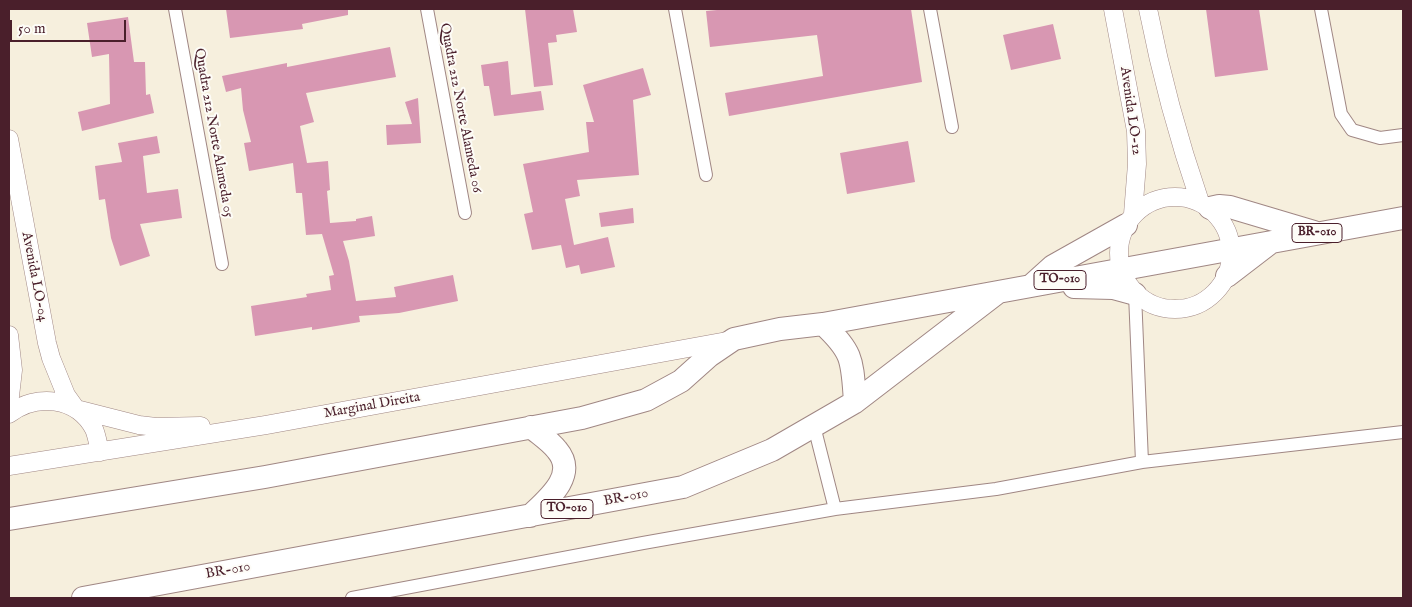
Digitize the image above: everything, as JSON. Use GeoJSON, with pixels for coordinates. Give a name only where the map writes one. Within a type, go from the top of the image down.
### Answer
{"type":"FeatureCollection","features":[{"type":"Feature","properties":{"kind":"highway"},"geometry":{"type":"LineString","coordinates":[[1205,205],[1230,207],[1317,233]]}},
{"type":"Feature","properties":{"kind":"highway","name":"BR-010"},"geometry":{"type":"LineString","coordinates":[[1231,249],[1403,218]]}},
{"type":"Feature","properties":{"kind":"highway"},"geometry":{"type":"LineString","coordinates":[[1039,284],[1053,266],[1129,219]]}},
{"type":"Feature","properties":{"kind":"highway"},"geometry":{"type":"LineString","coordinates":[[1227,276],[1272,241]]}},
{"type":"Feature","properties":{"kind":"highway","name":"TO-010"},"geometry":{"type":"LineString","coordinates":[[9,518],[265,477],[582,418],[646,400],[681,381],[709,356],[734,340],[780,329],[823,324],[1231,249]]}},
{"type":"Feature","properties":{"kind":"highway"},"geometry":{"type":"LineString","coordinates":[[1039,284],[1114,288],[1135,294]]}},
{"type":"Feature","properties":{"kind":"highway","name":"BR-010"},"geometry":{"type":"LineString","coordinates":[[82,598],[683,487],[772,450],[855,402],[1000,291]]}},
{"type":"Feature","properties":{"kind":"highway"},"geometry":{"type":"LineString","coordinates":[[823,324],[847,350],[852,365],[855,402]]}},
{"type":"Feature","properties":{"kind":"highway"},"geometry":{"type":"LineString","coordinates":[[530,516],[549,499],[557,488],[564,474],[565,467],[557,449],[531,427]]}},
{"type":"Feature","properties":{"kind":"street","name":"Quadra 212 Norte Alameda 05"},"geometry":{"type":"LineString","coordinates":[[175,9],[222,264]]}},
{"type":"Feature","properties":{"kind":"street","name":"Quadra 212 Norte Alameda 06"},"geometry":{"type":"LineString","coordinates":[[426,9],[465,213]]}},
{"type":"Feature","properties":{"kind":"street"},"geometry":{"type":"LineString","coordinates":[[675,9],[706,175]]}},
{"type":"Feature","properties":{"kind":"street"},"geometry":{"type":"LineString","coordinates":[[930,9],[952,127]]}},
{"type":"Feature","properties":{"kind":"street","name":"Avenida LO-12"},"geometry":{"type":"LineString","coordinates":[[1113,9],[1136,131],[1137,164],[1129,219],[1120,239],[1119,254],[1121,268]]}},
{"type":"Feature","properties":{"kind":"street"},"geometry":{"type":"LineString","coordinates":[[1148,9],[1180,143],[1205,205]]}},
{"type":"Feature","properties":{"kind":"street"},"geometry":{"type":"LineString","coordinates":[[1320,9],[1341,114],[1352,130],[1380,138],[1403,135]]}},
{"type":"Feature","properties":{"kind":"street","name":"Avenida LO-04"},"geometry":{"type":"LineString","coordinates":[[9,139],[49,351],[66,395],[92,427],[100,452]]}},
{"type":"Feature","properties":{"kind":"street"},"geometry":{"type":"LineString","coordinates":[[1129,219],[1148,203],[1165,197],[1183,196],[1205,205],[1221,219],[1228,234],[1231,249],[1231,263],[1227,276],[1220,288],[1210,298],[1194,306],[1176,309],[1158,307],[1135,294]]}},
{"type":"Feature","properties":{"kind":"street"},"geometry":{"type":"LineString","coordinates":[[1121,268],[1135,294],[1142,462]]}},
{"type":"Feature","properties":{"kind":"street"},"geometry":{"type":"LineString","coordinates":[[9,335],[13,370],[9,405]]}},
{"type":"Feature","properties":{"kind":"street","name":"Marginal Direita"},"geometry":{"type":"LineString","coordinates":[[9,466],[266,425],[734,340]]}},
{"type":"Feature","properties":{"kind":"street"},"geometry":{"type":"LineString","coordinates":[[9,414],[24,405],[46,400],[139,425],[156,427],[266,425]]}},
{"type":"Feature","properties":{"kind":"street"},"geometry":{"type":"LineString","coordinates":[[814,426],[835,509]]}},
{"type":"Feature","properties":{"kind":"street"},"geometry":{"type":"LineString","coordinates":[[352,598],[835,509],[996,489],[1142,462],[1403,432]]}},
{"type":"Feature","properties":{"kind":"building"},"geometry":{"type":"Polygon","coordinates":[[[226,9],[348,9],[348,15],[302,24],[303,29],[230,38],[226,9]]]}},
{"type":"Feature","properties":{"kind":"building"},"geometry":{"type":"Polygon","coordinates":[[[525,9],[573,9],[577,32],[556,35],[557,42],[548,43],[553,85],[534,87],[525,9]]]}},
{"type":"Feature","properties":{"kind":"building"},"geometry":{"type":"Polygon","coordinates":[[[717,9],[911,9],[922,82],[729,116],[725,93],[823,76],[817,35],[710,47],[706,11],[717,9]]]}},
{"type":"Feature","properties":{"kind":"building"},"geometry":{"type":"Polygon","coordinates":[[[1206,9],[1259,9],[1268,70],[1215,77],[1206,9]]]}},
{"type":"Feature","properties":{"kind":"building"},"geometry":{"type":"Polygon","coordinates":[[[128,17],[134,62],[145,62],[146,95],[150,94],[154,113],[82,131],[78,112],[110,104],[109,54],[92,57],[87,23],[128,17]]]}},
{"type":"Feature","properties":{"kind":"building"},"geometry":{"type":"Polygon","coordinates":[[[1053,24],[1061,59],[1011,70],[1003,35],[1053,24]]]}},
{"type":"Feature","properties":{"kind":"building"},"geometry":{"type":"Polygon","coordinates":[[[390,47],[396,77],[306,93],[314,122],[300,126],[307,163],[328,161],[330,190],[327,191],[330,223],[356,221],[356,219],[372,216],[375,236],[343,241],[349,261],[356,301],[396,297],[394,287],[453,275],[458,301],[399,313],[359,316],[360,322],[312,330],[312,327],[255,336],[251,306],[307,297],[306,294],[331,290],[329,276],[334,275],[322,234],[306,235],[302,193],[296,193],[293,163],[249,171],[244,143],[251,142],[243,110],[241,88],[226,92],[222,76],[287,63],[287,67],[390,47]]]}},
{"type":"Feature","properties":{"kind":"building"},"geometry":{"type":"Polygon","coordinates":[[[508,61],[511,95],[541,91],[544,110],[494,116],[489,86],[484,86],[481,65],[508,61]]]}},
{"type":"Feature","properties":{"kind":"building"},"geometry":{"type":"Polygon","coordinates":[[[643,68],[651,95],[633,100],[639,175],[577,180],[580,196],[565,199],[574,245],[608,237],[615,267],[581,274],[579,265],[566,268],[561,245],[532,250],[524,214],[533,212],[523,164],[589,152],[586,122],[594,122],[583,85],[643,68]]]}},
{"type":"Feature","properties":{"kind":"building"},"geometry":{"type":"Polygon","coordinates":[[[418,98],[421,143],[387,145],[386,125],[412,124],[405,102],[418,98]]]}},
{"type":"Feature","properties":{"kind":"building"},"geometry":{"type":"Polygon","coordinates":[[[157,136],[160,153],[143,156],[147,193],[178,189],[182,218],[140,224],[150,256],[120,266],[111,238],[105,199],[99,200],[95,166],[122,162],[118,143],[157,136]]]}},
{"type":"Feature","properties":{"kind":"building"},"geometry":{"type":"Polygon","coordinates":[[[908,141],[915,182],[847,194],[840,153],[908,141]]]}},
{"type":"Feature","properties":{"kind":"building"},"geometry":{"type":"Polygon","coordinates":[[[633,208],[634,223],[601,227],[599,213],[633,208]]]}}]}
